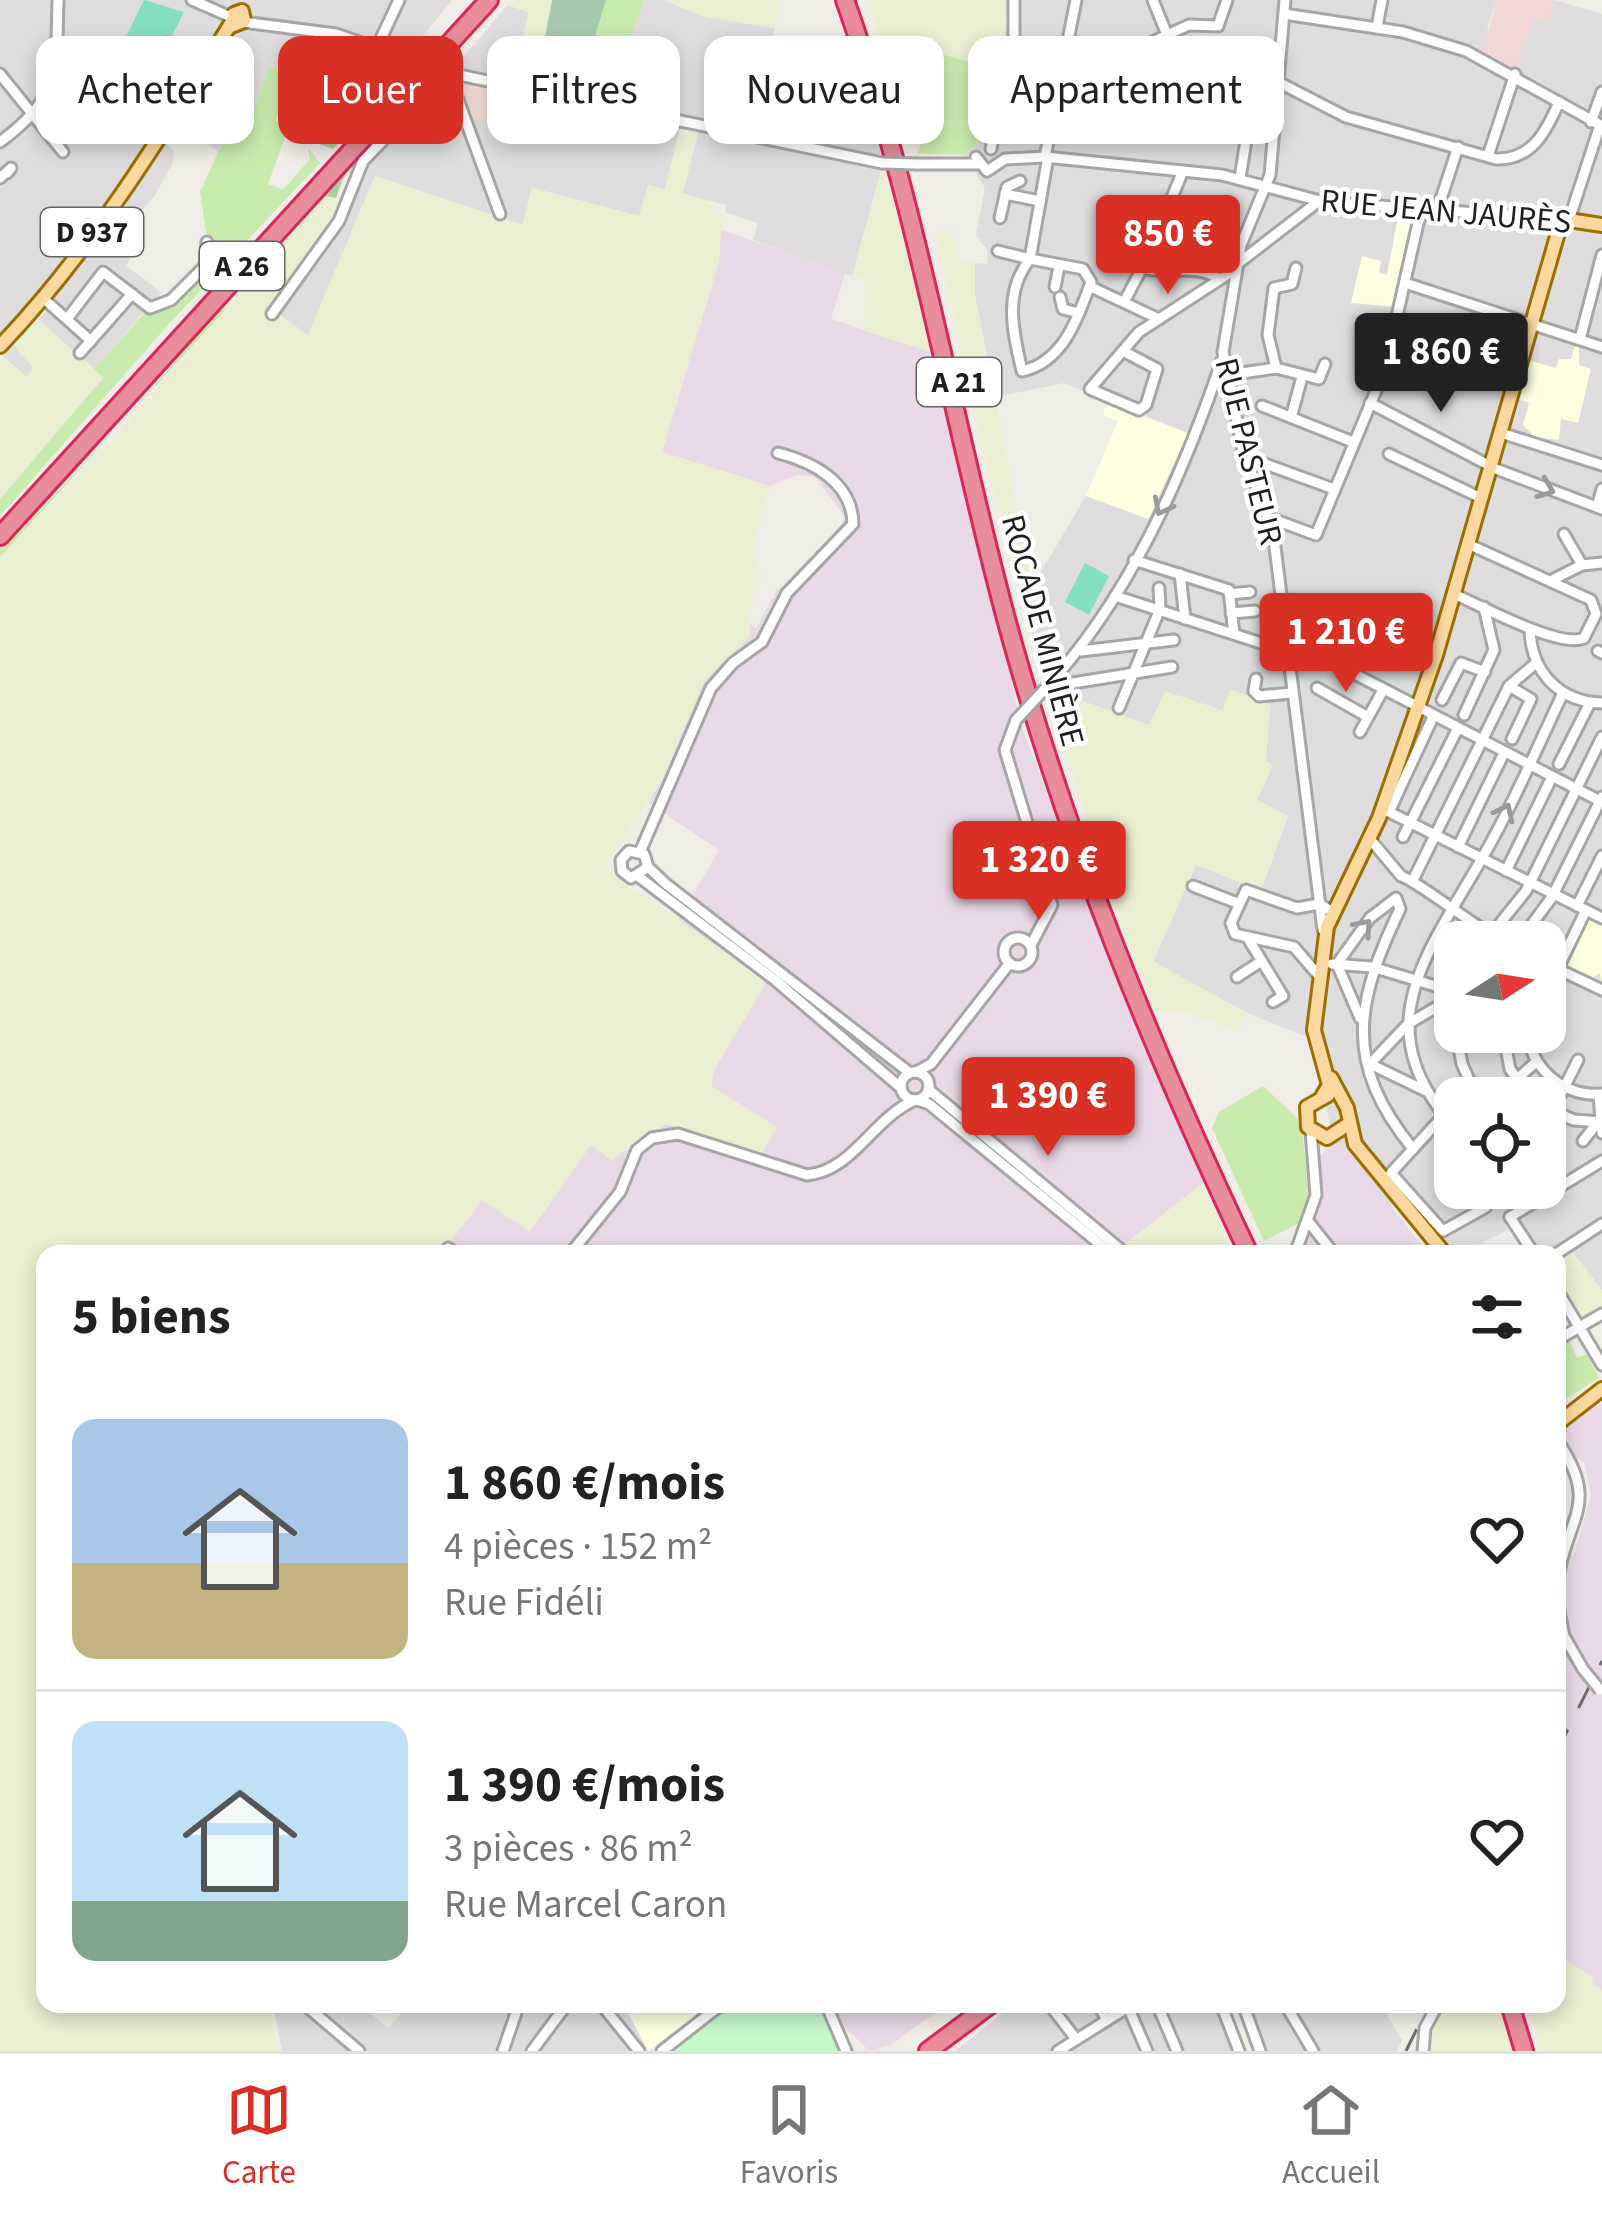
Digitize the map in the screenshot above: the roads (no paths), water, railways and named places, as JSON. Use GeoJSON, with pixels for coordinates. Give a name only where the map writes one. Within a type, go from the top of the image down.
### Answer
{"type":"FeatureCollection","features":[{"type":"Feature","properties":{"kind":"highway","name":"A 26"},"geometry":{"type":"LineString","coordinates":[[0,525],[478,0]]}},
{"type":"Feature","properties":{"kind":"highway","name":"A 26"},"geometry":{"type":"LineString","coordinates":[[0,536],[489,0]]}},
{"type":"Feature","properties":{"kind":"highway","name":"ROCADE MINIÈRE"},"geometry":{"type":"LineString","coordinates":[[848,0],[922,223],[1013,618],[1053,756],[1131,976],[1249,1245]]}},
{"type":"Feature","properties":{"kind":"highway"},"geometry":{"type":"LineString","coordinates":[[915,2051],[939,2049],[985,2013]]}},
{"type":"Feature","properties":{"kind":"highway"},"geometry":{"type":"LineString","coordinates":[[1516,2013],[1527,2051]]}},
{"type":"Feature","properties":{"kind":"main road","name":"D 937"},"geometry":{"type":"LineString","coordinates":[[0,346],[44,299],[153,144]]}},
{"type":"Feature","properties":{"kind":"main road","name":"RUE JEAN JAURÈS"},"geometry":{"type":"LineString","coordinates":[[1566,220],[1602,224]]}},
{"type":"Feature","properties":{"kind":"main road"},"geometry":{"type":"LineString","coordinates":[[1432,1245],[1345,1142],[1311,1131],[1307,1107],[1329,1085],[1316,1045],[1326,913],[1386,810],[1566,220]]}},
{"type":"Feature","properties":{"kind":"main road"},"geometry":{"type":"LineString","coordinates":[[1316,1045],[1347,1108],[1347,1125],[1369,1162],[1433,1245]]}},
{"type":"Feature","properties":{"kind":"main road"},"geometry":{"type":"LineString","coordinates":[[1323,1095],[1340,1099]]}},
{"type":"Feature","properties":{"kind":"main road"},"geometry":{"type":"LineString","coordinates":[[1331,1137],[1347,1125]]}},
{"type":"Feature","properties":{"kind":"main road"},"geometry":{"type":"LineString","coordinates":[[1566,1410],[1602,1389]]}},
{"type":"Feature","properties":{"kind":"street"},"geometry":{"type":"LineString","coordinates":[[58,0],[59,36]]}},
{"type":"Feature","properties":{"kind":"street"},"geometry":{"type":"LineString","coordinates":[[192,0],[239,15],[342,36]]}},
{"type":"Feature","properties":{"kind":"street"},"geometry":{"type":"LineString","coordinates":[[382,36],[399,0]]}},
{"type":"Feature","properties":{"kind":"street"},"geometry":{"type":"LineString","coordinates":[[1010,36],[1014,0]]}},
{"type":"Feature","properties":{"kind":"street"},"geometry":{"type":"LineString","coordinates":[[1068,36],[1076,0]]}},
{"type":"Feature","properties":{"kind":"street"},"geometry":{"type":"LineString","coordinates":[[1153,0],[1167,35],[1190,25],[1218,26],[1227,0]]}},
{"type":"Feature","properties":{"kind":"street","name":"RUE PASTEUR"},"geometry":{"type":"LineString","coordinates":[[1282,36],[1285,0]]}},
{"type":"Feature","properties":{"kind":"street"},"geometry":{"type":"LineString","coordinates":[[1376,27],[1382,0]]}},
{"type":"Feature","properties":{"kind":"street"},"geometry":{"type":"LineString","coordinates":[[1284,14],[1376,27],[1466,51],[1598,124]]}},
{"type":"Feature","properties":{"kind":"street"},"geometry":{"type":"LineString","coordinates":[[0,74],[63,152]]}},
{"type":"Feature","properties":{"kind":"street"},"geometry":{"type":"LineString","coordinates":[[1488,156],[1515,74]]}},
{"type":"Feature","properties":{"kind":"street"},"geometry":{"type":"LineString","coordinates":[[463,77],[882,163],[974,161],[998,157],[999,144]]}},
{"type":"Feature","properties":{"kind":"street"},"geometry":{"type":"LineString","coordinates":[[1284,88],[1346,117],[1488,156],[1520,157],[1540,139],[1559,102]]}},
{"type":"Feature","properties":{"kind":"street"},"geometry":{"type":"LineString","coordinates":[[1566,220],[1598,124],[1602,92]]}},
{"type":"Feature","properties":{"kind":"street"},"geometry":{"type":"LineString","coordinates":[[0,142],[36,112]]}},
{"type":"Feature","properties":{"kind":"street"},"geometry":{"type":"LineString","coordinates":[[463,114],[500,214]]}},
{"type":"Feature","properties":{"kind":"street"},"geometry":{"type":"LineString","coordinates":[[272,314],[339,221],[363,160],[379,144]]}},
{"type":"Feature","properties":{"kind":"street"},"geometry":{"type":"LineString","coordinates":[[998,251],[1030,259],[1059,267],[1087,271],[1090,287],[1072,331],[1044,364],[1022,371],[1011,310],[1018,277],[1030,259],[1049,144]]}},
{"type":"Feature","properties":{"kind":"street"},"geometry":{"type":"LineString","coordinates":[[1240,178],[1245,144]]}},
{"type":"Feature","properties":{"kind":"street","name":"RUE PASTEUR"},"geometry":{"type":"LineString","coordinates":[[1271,144],[1266,184],[1236,267],[1223,376],[1246,458],[1274,530],[1292,693],[1326,913]]}},
{"type":"Feature","properties":{"kind":"street"},"geometry":{"type":"LineString","coordinates":[[1437,212],[1458,147]]}},
{"type":"Feature","properties":{"kind":"street","name":"RUE JEAN JAURÈS"},"geometry":{"type":"LineString","coordinates":[[974,161],[987,171],[998,157],[1047,157],[1240,178],[1319,201],[1566,220]]}},
{"type":"Feature","properties":{"kind":"street"},"geometry":{"type":"LineString","coordinates":[[1137,231],[1155,238],[1183,171]]}},
{"type":"Feature","properties":{"kind":"street"},"geometry":{"type":"LineString","coordinates":[[1000,218],[1005,194],[1020,181]]}},
{"type":"Feature","properties":{"kind":"street"},"geometry":{"type":"LineString","coordinates":[[1005,194],[1040,201]]}},
{"type":"Feature","properties":{"kind":"street"},"geometry":{"type":"LineString","coordinates":[[1123,351],[1157,369],[1143,408],[1116,403],[1090,389],[1123,351],[1159,319],[1236,267],[1319,201]]}},
{"type":"Feature","properties":{"kind":"street"},"geometry":{"type":"LineString","coordinates":[[1270,518],[1316,535],[1385,369],[1421,210]]}},
{"type":"Feature","properties":{"kind":"street"},"geometry":{"type":"LineString","coordinates":[[67,319],[103,272],[150,308],[171,300],[205,266],[207,242]]}},
{"type":"Feature","properties":{"kind":"street"},"geometry":{"type":"LineString","coordinates":[[1580,339],[1602,255]]}},
{"type":"Feature","properties":{"kind":"street"},"geometry":{"type":"LineString","coordinates":[[1059,267],[1063,309],[1079,313]]}},
{"type":"Feature","properties":{"kind":"street"},"geometry":{"type":"LineString","coordinates":[[1124,302],[1142,268],[1166,274],[1189,268],[1218,278]]}},
{"type":"Feature","properties":{"kind":"street"},"geometry":{"type":"LineString","coordinates":[[1276,368],[1268,335],[1274,288],[1292,284],[1296,268]]}},
{"type":"Feature","properties":{"kind":"street"},"geometry":{"type":"LineString","coordinates":[[1405,283],[1602,346]]}},
{"type":"Feature","properties":{"kind":"street"},"geometry":{"type":"LineString","coordinates":[[1090,287],[1159,319]]}},
{"type":"Feature","properties":{"kind":"street"},"geometry":{"type":"LineString","coordinates":[[80,353],[132,295]]}},
{"type":"Feature","properties":{"kind":"street"},"geometry":{"type":"LineString","coordinates":[[44,299],[91,341]]}},
{"type":"Feature","properties":{"kind":"street"},"geometry":{"type":"LineString","coordinates":[[894,1110],[913,1073],[931,1064],[1010,964],[1009,943],[1028,943],[1038,934],[1052,905],[1005,750],[1016,720],[1081,651],[1115,596],[1223,376],[1276,368],[1319,380],[1325,364]]}},
{"type":"Feature","properties":{"kind":"street"},"geometry":{"type":"LineString","coordinates":[[1292,414],[1302,377]]}},
{"type":"Feature","properties":{"kind":"street"},"geometry":{"type":"LineString","coordinates":[[1370,403],[1490,466],[1599,508],[1602,489]]}},
{"type":"Feature","properties":{"kind":"street"},"geometry":{"type":"LineString","coordinates":[[1262,406],[1353,442]]}},
{"type":"Feature","properties":{"kind":"street"},"geometry":{"type":"LineString","coordinates":[[1501,433],[1602,465]]}},
{"type":"Feature","properties":{"kind":"street"},"geometry":{"type":"LineString","coordinates":[[640,852],[711,688],[733,663],[762,642],[787,593],[853,524],[848,503],[823,469],[778,453]]}},
{"type":"Feature","properties":{"kind":"street"},"geometry":{"type":"LineString","coordinates":[[1389,454],[1481,497]]}},
{"type":"Feature","properties":{"kind":"street"},"geometry":{"type":"LineString","coordinates":[[1246,458],[1334,489]]}},
{"type":"Feature","properties":{"kind":"street"},"geometry":{"type":"LineString","coordinates":[[1274,530],[1289,526]]}},
{"type":"Feature","properties":{"kind":"street"},"geometry":{"type":"LineString","coordinates":[[1564,534],[1582,565]]}},
{"type":"Feature","properties":{"kind":"street"},"geometry":{"type":"LineString","coordinates":[[1454,594],[1530,631],[1571,642],[1584,638],[1596,614],[1592,600],[1554,579],[1468,544]]}},
{"type":"Feature","properties":{"kind":"street"},"geometry":{"type":"LineString","coordinates":[[1134,560],[1229,594],[1250,592]]}},
{"type":"Feature","properties":{"kind":"street"},"geometry":{"type":"LineString","coordinates":[[1554,579],[1582,565],[1602,563]]}},
{"type":"Feature","properties":{"kind":"street"},"geometry":{"type":"LineString","coordinates":[[1180,574],[1185,619]]}},
{"type":"Feature","properties":{"kind":"street"},"geometry":{"type":"LineString","coordinates":[[1142,698],[1122,704],[1159,611],[1159,588]]}},
{"type":"Feature","properties":{"kind":"street"},"geometry":{"type":"LineString","coordinates":[[1229,594],[1234,634]]}},
{"type":"Feature","properties":{"kind":"street"},"geometry":{"type":"LineString","coordinates":[[1115,596],[1264,644],[1286,640],[1601,800],[1554,894],[1534,921]]}},
{"type":"Feature","properties":{"kind":"street"},"geometry":{"type":"LineString","coordinates":[[1464,715],[1495,640],[1484,607]]}},
{"type":"Feature","properties":{"kind":"street"},"geometry":{"type":"LineString","coordinates":[[1231,614],[1256,611]]}},
{"type":"Feature","properties":{"kind":"street"},"geometry":{"type":"LineString","coordinates":[[1530,631],[1536,663],[1563,693],[1596,703],[1559,764]]}},
{"type":"Feature","properties":{"kind":"street"},"geometry":{"type":"LineString","coordinates":[[1081,651],[1174,640]]}},
{"type":"Feature","properties":{"kind":"street"},"geometry":{"type":"LineString","coordinates":[[1332,662],[1346,643],[1392,664]]}},
{"type":"Feature","properties":{"kind":"street"},"geometry":{"type":"LineString","coordinates":[[1442,700],[1461,663],[1485,673]]}},
{"type":"Feature","properties":{"kind":"street"},"geometry":{"type":"LineString","coordinates":[[1414,878],[1509,686],[1536,663]]}},
{"type":"Feature","properties":{"kind":"street"},"geometry":{"type":"LineString","coordinates":[[1073,683],[1172,667]]}},
{"type":"Feature","properties":{"kind":"street"},"geometry":{"type":"LineString","coordinates":[[1256,679],[1257,695],[1292,693]]}},
{"type":"Feature","properties":{"kind":"street"},"geometry":{"type":"LineString","coordinates":[[1509,686],[1531,697],[1512,739]]}},
{"type":"Feature","properties":{"kind":"street"},"geometry":{"type":"LineString","coordinates":[[1317,688],[1368,717]]}},
{"type":"Feature","properties":{"kind":"street"},"geometry":{"type":"LineString","coordinates":[[1360,733],[1383,690]]}},
{"type":"Feature","properties":{"kind":"street"},"geometry":{"type":"LineString","coordinates":[[1434,1102],[1426,1091],[1408,1024],[1414,977],[1482,859],[1563,693]]}},
{"type":"Feature","properties":{"kind":"street"},"geometry":{"type":"LineString","coordinates":[[1433,717],[1386,810],[1601,914]]}},
{"type":"Feature","properties":{"kind":"street"},"geometry":{"type":"LineString","coordinates":[[1403,837],[1457,730]]}},
{"type":"Feature","properties":{"kind":"street"},"geometry":{"type":"LineString","coordinates":[[1501,921],[1530,883],[1602,737]]}},
{"type":"Feature","properties":{"kind":"street"},"geometry":{"type":"LineString","coordinates":[[1458,847],[1504,753]]}},
{"type":"Feature","properties":{"kind":"street"},"geometry":{"type":"LineString","coordinates":[[1506,871],[1552,777]]}},
{"type":"Feature","properties":{"kind":"street"},"geometry":{"type":"LineString","coordinates":[[1370,839],[1401,876],[1414,878],[1462,921]]}},
{"type":"Feature","properties":{"kind":"street"},"geometry":{"type":"LineString","coordinates":[[640,852],[648,867],[928,1084],[1110,1245]]}},
{"type":"Feature","properties":{"kind":"street"},"geometry":{"type":"LineString","coordinates":[[640,852],[624,855],[620,866],[626,875],[639,877],[793,994],[902,1090],[929,1104],[1109,1245]]}},
{"type":"Feature","properties":{"kind":"street"},"geometry":{"type":"LineString","coordinates":[[1566,936],[1602,856]]}},
{"type":"Feature","properties":{"kind":"street"},"geometry":{"type":"LineString","coordinates":[[639,877],[648,867]]}},
{"type":"Feature","properties":{"kind":"street"},"geometry":{"type":"LineString","coordinates":[[1193,886],[1237,904]]}},
{"type":"Feature","properties":{"kind":"street"},"geometry":{"type":"LineString","coordinates":[[1273,1002],[1282,996],[1266,981],[1249,940],[1231,926],[1237,904],[1246,890],[1326,913]]}},
{"type":"Feature","properties":{"kind":"street"},"geometry":{"type":"LineString","coordinates":[[1337,964],[1370,918],[1391,899],[1398,899],[1400,909],[1372,967],[1360,1018]]}},
{"type":"Feature","properties":{"kind":"street"},"geometry":{"type":"LineString","coordinates":[[1249,940],[1294,947],[1319,970],[1337,964],[1372,967],[1434,986]]}},
{"type":"Feature","properties":{"kind":"street"},"geometry":{"type":"LineString","coordinates":[[1010,964],[1027,962],[1028,943]]}},
{"type":"Feature","properties":{"kind":"street"},"geometry":{"type":"LineString","coordinates":[[1237,977],[1260,962]]}},
{"type":"Feature","properties":{"kind":"street"},"geometry":{"type":"LineString","coordinates":[[1337,964],[1360,1018],[1380,1102],[1413,1149]]}},
{"type":"Feature","properties":{"kind":"street"},"geometry":{"type":"LineString","coordinates":[[1566,974],[1602,990]]}},
{"type":"Feature","properties":{"kind":"street"},"geometry":{"type":"LineString","coordinates":[[1370,1064],[1408,1024],[1434,1008]]}},
{"type":"Feature","properties":{"kind":"street"},"geometry":{"type":"LineString","coordinates":[[1534,1053],[1553,1077]]}},
{"type":"Feature","properties":{"kind":"street"},"geometry":{"type":"LineString","coordinates":[[1566,1083],[1579,1060]]}},
{"type":"Feature","properties":{"kind":"street"},"geometry":{"type":"LineString","coordinates":[[1519,1077],[1536,1061]]}},
{"type":"Feature","properties":{"kind":"street"},"geometry":{"type":"LineString","coordinates":[[577,1245],[619,1194],[637,1150],[652,1138],[677,1134],[807,1175],[839,1166],[894,1110],[916,1100],[928,1084],[931,1064]]}},
{"type":"Feature","properties":{"kind":"street"},"geometry":{"type":"LineString","coordinates":[[1370,1064],[1426,1091]]}},
{"type":"Feature","properties":{"kind":"street"},"geometry":{"type":"LineString","coordinates":[[1566,1087],[1601,1095],[1600,1126],[1582,1141]]}},
{"type":"Feature","properties":{"kind":"street"},"geometry":{"type":"LineString","coordinates":[[1566,1116],[1600,1126]]}},
{"type":"Feature","properties":{"kind":"street"},"geometry":{"type":"LineString","coordinates":[[1434,1126],[1391,1173],[1443,1231],[1482,1209]]}},
{"type":"Feature","properties":{"kind":"street"},"geometry":{"type":"LineString","coordinates":[[1299,1245],[1316,1195],[1311,1131]]}},
{"type":"Feature","properties":{"kind":"street"},"geometry":{"type":"LineString","coordinates":[[1312,1156],[1331,1137]]}},
{"type":"Feature","properties":{"kind":"street"},"geometry":{"type":"LineString","coordinates":[[1510,1216],[1602,1162]]}},
{"type":"Feature","properties":{"kind":"street"},"geometry":{"type":"LineString","coordinates":[[1491,1209],[1510,1216],[1528,1245]]}},
{"type":"Feature","properties":{"kind":"street"},"geometry":{"type":"LineString","coordinates":[[1308,1221],[1327,1245]]}},
{"type":"Feature","properties":{"kind":"street"},"geometry":{"type":"LineString","coordinates":[[1566,1247],[1602,1224]]}},
{"type":"Feature","properties":{"kind":"street"},"geometry":{"type":"LineString","coordinates":[[1566,1304],[1602,1365]]}},
{"type":"Feature","properties":{"kind":"street"},"geometry":{"type":"LineString","coordinates":[[1566,1335],[1602,1314]]}},
{"type":"Feature","properties":{"kind":"street"},"geometry":{"type":"LineString","coordinates":[[1566,1452],[1582,1481],[1582,1506],[1566,1555]]}},
{"type":"Feature","properties":{"kind":"street"},"geometry":{"type":"LineString","coordinates":[[1566,1457],[1572,1460]]}},
{"type":"Feature","properties":{"kind":"street"},"geometry":{"type":"LineString","coordinates":[[1566,1639],[1601,1692]]}},
{"type":"Feature","properties":{"kind":"street"},"geometry":{"type":"LineString","coordinates":[[315,2013],[359,2051]]}},
{"type":"Feature","properties":{"kind":"street"},"geometry":{"type":"LineString","coordinates":[[503,2051],[516,2013]]}},
{"type":"Feature","properties":{"kind":"street"},"geometry":{"type":"LineString","coordinates":[[532,2051],[560,2013]]}},
{"type":"Feature","properties":{"kind":"street"},"geometry":{"type":"LineString","coordinates":[[608,2013],[639,2051]]}},
{"type":"Feature","properties":{"kind":"street"},"geometry":{"type":"LineString","coordinates":[[662,2051],[711,2013]]}},
{"type":"Feature","properties":{"kind":"street"},"geometry":{"type":"LineString","coordinates":[[830,2013],[846,2051]]}},
{"type":"Feature","properties":{"kind":"street"},"geometry":{"type":"LineString","coordinates":[[1056,2013],[1076,2039]]}},
{"type":"Feature","properties":{"kind":"street"},"geometry":{"type":"LineString","coordinates":[[1103,2013],[1107,2020]]}},
{"type":"Feature","properties":{"kind":"street"},"geometry":{"type":"LineString","coordinates":[[1058,2051],[1119,2013]]}},
{"type":"Feature","properties":{"kind":"street"},"geometry":{"type":"LineString","coordinates":[[1133,2013],[1147,2051]]}},
{"type":"Feature","properties":{"kind":"street"},"geometry":{"type":"LineString","coordinates":[[1161,2013],[1177,2051]]}},
{"type":"Feature","properties":{"kind":"street"},"geometry":{"type":"LineString","coordinates":[[1224,2013],[1239,2051]]}},
{"type":"Feature","properties":{"kind":"street"},"geometry":{"type":"LineString","coordinates":[[1246,2013],[1260,2051]]}},
{"type":"Feature","properties":{"kind":"street"},"geometry":{"type":"LineString","coordinates":[[1290,2013],[1312,2051]]}},
{"type":"Feature","properties":{"kind":"street"},"geometry":{"type":"LineString","coordinates":[[1423,2051],[1425,2028],[1433,2013]]}},
{"type":"Feature","properties":{"kind":"railway"},"geometry":{"type":"LineString","coordinates":[[1566,1733],[1602,1661]]}},
{"type":"Feature","properties":{"kind":"railway"},"geometry":{"type":"LineString","coordinates":[[1406,2051],[1425,2013]]}}]}
